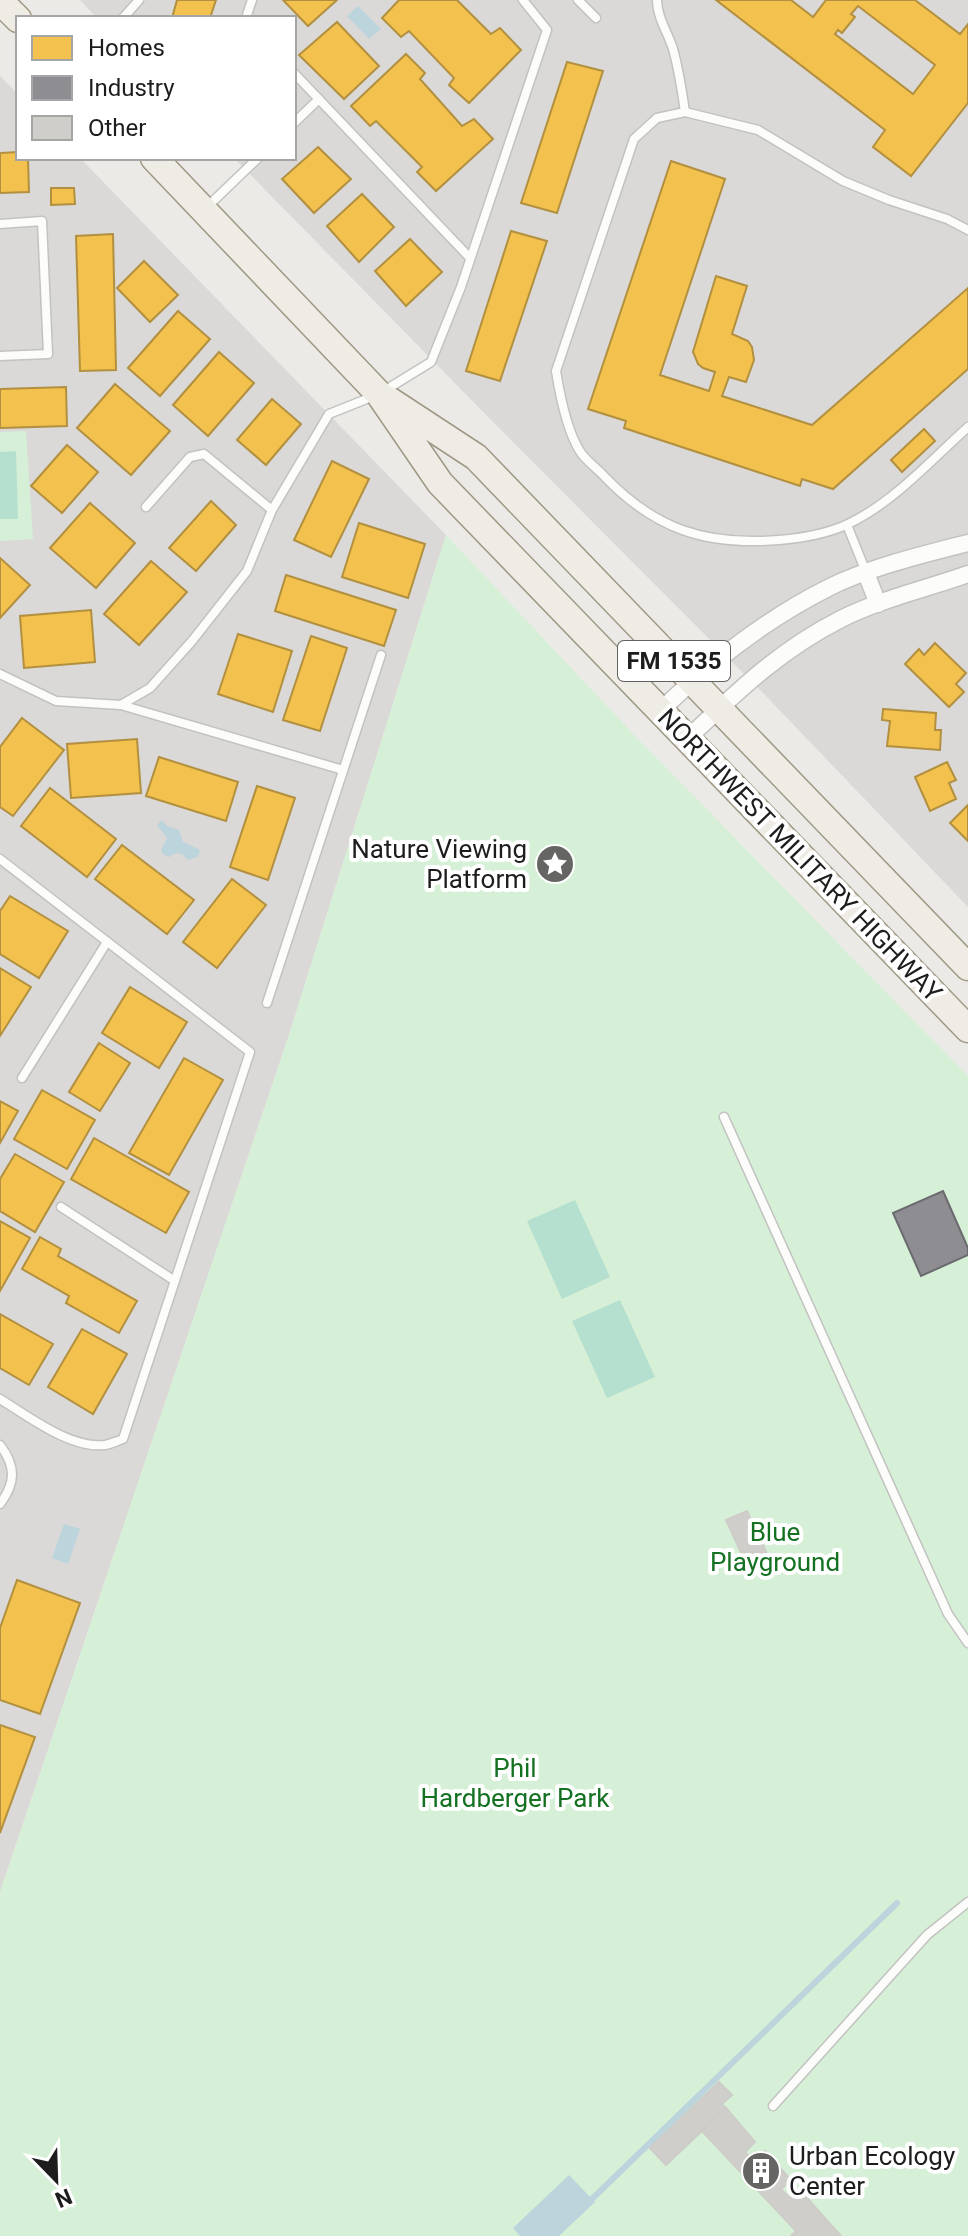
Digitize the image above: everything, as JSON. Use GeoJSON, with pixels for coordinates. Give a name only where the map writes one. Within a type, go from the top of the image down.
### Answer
{"type":"FeatureCollection","features":[{"type":"Feature","properties":{"kind":"main road"},"geometry":{"type":"LineString","coordinates":[[0,1],[16,17]]}},
{"type":"Feature","properties":{"kind":"main road","name":"NORTHWEST MILITARY HIGHWAY"},"geometry":{"type":"LineString","coordinates":[[156,160],[379,394],[440,483],[968,1029]]}},
{"type":"Feature","properties":{"kind":"main road","name":"NORTHWEST MILITARY HIGHWAY"},"geometry":{"type":"LineString","coordinates":[[379,394],[476,457],[968,967]]}},
{"type":"Feature","properties":{"kind":"street"},"geometry":{"type":"LineString","coordinates":[[660,711],[692,680],[743,640],[830,587],[866,573],[968,543]]}},
{"type":"Feature","properties":{"kind":"street"},"geometry":{"type":"LineString","coordinates":[[866,573],[878,604]]}},
{"type":"Feature","properties":{"kind":"street"},"geometry":{"type":"LineString","coordinates":[[687,739],[751,678],[793,647],[842,618],[968,574]]}},
{"type":"Feature","properties":{"kind":"lane"},"geometry":{"type":"LineString","coordinates":[[125,16],[139,0]]}},
{"type":"Feature","properties":{"kind":"lane"},"geometry":{"type":"LineString","coordinates":[[121,705],[150,688],[247,571],[272,510],[329,414],[379,394],[431,362],[470,258],[547,30],[523,0]]}},
{"type":"Feature","properties":{"kind":"lane"},"geometry":{"type":"LineString","coordinates":[[578,0],[596,18]]}},
{"type":"Feature","properties":{"kind":"lane"},"geometry":{"type":"LineString","coordinates":[[657,0],[680,74],[685,112]]}},
{"type":"Feature","properties":{"kind":"lane"},"geometry":{"type":"LineString","coordinates":[[296,75],[470,258]]}},
{"type":"Feature","properties":{"kind":"lane"},"geometry":{"type":"LineString","coordinates":[[296,121],[319,99]]}},
{"type":"Feature","properties":{"kind":"lane"},"geometry":{"type":"LineString","coordinates":[[968,230],[947,219],[843,181],[758,130],[685,112],[657,118],[634,139],[556,371],[562,407],[581,452],[614,486],[666,524],[698,536],[746,543],[805,538],[847,525],[879,506],[968,427]]}},
{"type":"Feature","properties":{"kind":"lane"},"geometry":{"type":"LineString","coordinates":[[205,210],[256,160]]}},
{"type":"Feature","properties":{"kind":"lane"},"geometry":{"type":"LineString","coordinates":[[0,224],[42,221],[48,354],[0,356]]}},
{"type":"Feature","properties":{"kind":"lane"},"geometry":{"type":"LineString","coordinates":[[146,507],[190,457],[204,454],[272,510]]}},
{"type":"Feature","properties":{"kind":"lane"},"geometry":{"type":"LineString","coordinates":[[847,525],[866,573]]}},
{"type":"Feature","properties":{"kind":"lane"},"geometry":{"type":"LineString","coordinates":[[267,1003],[381,655]]}},
{"type":"Feature","properties":{"kind":"lane"},"geometry":{"type":"LineString","coordinates":[[0,686],[3,676],[56,701],[121,705],[343,770]]}},
{"type":"Feature","properties":{"kind":"lane"},"geometry":{"type":"LineString","coordinates":[[0,859],[250,1052],[123,1439],[103,1445],[82,1443],[57,1434],[0,1399]]}},
{"type":"Feature","properties":{"kind":"lane"},"geometry":{"type":"LineString","coordinates":[[22,1078],[107,942]]}},
{"type":"Feature","properties":{"kind":"lane"},"geometry":{"type":"LineString","coordinates":[[724,1117],[948,1614],[968,1643]]}},
{"type":"Feature","properties":{"kind":"lane"},"geometry":{"type":"LineString","coordinates":[[61,1207],[175,1281]]}},
{"type":"Feature","properties":{"kind":"lane"},"geometry":{"type":"LineString","coordinates":[[0,1445],[8,1457],[12,1472],[10,1489],[0,1504]]}},
{"type":"Feature","properties":{"kind":"lane"},"geometry":{"type":"LineString","coordinates":[[773,2106],[927,1935],[968,1902]]}},
{"type":"Feature","properties":{"kind":"shaded area"},"geometry":{"type":"Polygon","coordinates":[[[80,0],[968,0],[968,907],[765,695],[236,160],[296,160],[296,16],[95,16],[80,0]]]}},
{"type":"Feature","properties":{"kind":"shaded area"},"geometry":{"type":"Polygon","coordinates":[[[0,76],[16,92],[16,160],[82,160],[446,535],[288,1038],[0,1892],[0,76]]]}},
{"type":"Feature","properties":{"kind":"green space"},"geometry":{"type":"Polygon","coordinates":[[[26,431],[33,539],[0,541],[0,432],[26,431]]]}},
{"type":"Feature","properties":{"kind":"green space"},"geometry":{"type":"Polygon","coordinates":[[[16,451],[18,519],[0,519],[0,452],[16,451]]]}},
{"type":"Feature","properties":{"kind":"green space","name":"Phil Hardberger Park"},"geometry":{"type":"Polygon","coordinates":[[[446,535],[638,739],[968,1076],[968,2236],[0,2236],[0,1892],[288,1038],[446,535]]]}},
{"type":"Feature","properties":{"kind":"green space"},"geometry":{"type":"Polygon","coordinates":[[[575,1200],[610,1277],[562,1299],[527,1221],[575,1200]]]}},
{"type":"Feature","properties":{"kind":"green space"},"geometry":{"type":"Polygon","coordinates":[[[620,1300],[655,1377],[607,1398],[572,1321],[620,1300]]]}},
{"type":"Feature","properties":{"kind":"water"},"geometry":{"type":"Polygon","coordinates":[[[358,6],[381,29],[369,39],[347,16],[358,6]]]}},
{"type":"Feature","properties":{"kind":"water"},"geometry":{"type":"Polygon","coordinates":[[[162,820],[167,826],[179,830],[183,842],[200,850],[198,857],[188,860],[182,854],[169,857],[163,854],[161,850],[167,838],[157,825],[162,820]]]}},
{"type":"Feature","properties":{"kind":"water"},"geometry":{"type":"Polygon","coordinates":[[[64,1524],[80,1529],[68,1564],[52,1558],[64,1524]]]}},
{"type":"Feature","properties":{"kind":"water"},"geometry":{"type":"Polygon","coordinates":[[[569,2175],[595,2202],[559,2236],[520,2236],[513,2228],[569,2175]]]}},
{"type":"Feature","properties":{"kind":"building: Homes"},"geometry":{"type":"Polygon","coordinates":[[[177,0],[216,0],[211,16],[173,16],[177,0]]]}},
{"type":"Feature","properties":{"kind":"building: Homes"},"geometry":{"type":"Polygon","coordinates":[[[283,0],[337,0],[308,26],[283,0]]]}},
{"type":"Feature","properties":{"kind":"building: Homes"},"geometry":{"type":"Polygon","coordinates":[[[399,0],[457,0],[491,34],[500,28],[521,50],[469,103],[449,85],[454,78],[409,31],[401,37],[382,18],[399,0]]]}},
{"type":"Feature","properties":{"kind":"building: Homes"},"geometry":{"type":"Polygon","coordinates":[[[716,0],[791,0],[813,17],[826,0],[915,0],[960,34],[968,24],[968,103],[911,176],[873,147],[885,130],[716,0]],[[858,6],[851,14],[855,17],[842,33],[838,30],[835,34],[913,94],[935,65],[858,6]]]}},
{"type":"Feature","properties":{"kind":"building: Homes"},"geometry":{"type":"Polygon","coordinates":[[[337,22],[379,66],[344,99],[299,55],[337,22]]]}},
{"type":"Feature","properties":{"kind":"building: Homes"},"geometry":{"type":"Polygon","coordinates":[[[406,54],[425,73],[420,79],[462,126],[474,119],[493,139],[436,191],[417,172],[422,167],[376,121],[370,126],[351,106],[406,54]]]}},
{"type":"Feature","properties":{"kind":"building: Homes"},"geometry":{"type":"Polygon","coordinates":[[[567,62],[603,71],[557,213],[521,203],[567,62]]]}},
{"type":"Feature","properties":{"kind":"building: Homes"},"geometry":{"type":"Polygon","coordinates":[[[318,147],[351,179],[314,213],[282,179],[318,147]]]}},
{"type":"Feature","properties":{"kind":"building: Homes"},"geometry":{"type":"Polygon","coordinates":[[[16,152],[16,160],[28,160],[29,192],[0,193],[0,153],[16,152]]]}},
{"type":"Feature","properties":{"kind":"building: Homes"},"geometry":{"type":"Polygon","coordinates":[[[671,161],[725,179],[660,375],[709,391],[715,372],[698,364],[693,352],[716,276],[747,286],[732,334],[748,341],[754,360],[746,382],[729,377],[722,396],[812,425],[968,288],[968,369],[833,489],[802,479],[800,486],[624,428],[626,421],[588,409],[671,161]]]}},
{"type":"Feature","properties":{"kind":"building: Homes"},"geometry":{"type":"Polygon","coordinates":[[[51,188],[74,188],[75,204],[51,205],[51,188]]]}},
{"type":"Feature","properties":{"kind":"building: Homes"},"geometry":{"type":"Polygon","coordinates":[[[362,194],[394,227],[359,262],[327,226],[362,194]]]}},
{"type":"Feature","properties":{"kind":"building: Homes"},"geometry":{"type":"Polygon","coordinates":[[[511,231],[547,241],[500,381],[466,371],[511,231]]]}},
{"type":"Feature","properties":{"kind":"building: Homes"},"geometry":{"type":"Polygon","coordinates":[[[113,234],[116,370],[80,371],[76,236],[113,234]]]}},
{"type":"Feature","properties":{"kind":"building: Homes"},"geometry":{"type":"Polygon","coordinates":[[[410,239],[442,272],[406,306],[375,271],[410,239]]]}},
{"type":"Feature","properties":{"kind":"building: Homes"},"geometry":{"type":"Polygon","coordinates":[[[144,261],[178,295],[150,322],[117,288],[144,261]]]}},
{"type":"Feature","properties":{"kind":"building: Homes"},"geometry":{"type":"Polygon","coordinates":[[[178,311],[210,339],[160,396],[128,368],[178,311]]]}},
{"type":"Feature","properties":{"kind":"building: Homes"},"geometry":{"type":"Polygon","coordinates":[[[219,352],[254,383],[208,436],[173,405],[219,352]]]}},
{"type":"Feature","properties":{"kind":"building: Homes"},"geometry":{"type":"Polygon","coordinates":[[[115,384],[170,431],[131,475],[77,428],[115,384]]]}},
{"type":"Feature","properties":{"kind":"building: Homes"},"geometry":{"type":"Polygon","coordinates":[[[66,387],[67,426],[0,428],[0,389],[66,387]]]}},
{"type":"Feature","properties":{"kind":"building: Homes"},"geometry":{"type":"Polygon","coordinates":[[[272,399],[301,424],[266,465],[237,440],[272,399]]]}},
{"type":"Feature","properties":{"kind":"building: Homes"},"geometry":{"type":"Polygon","coordinates":[[[924,429],[935,441],[902,472],[891,460],[924,429]]]}},
{"type":"Feature","properties":{"kind":"building: Homes"},"geometry":{"type":"Polygon","coordinates":[[[67,445],[98,472],[62,513],[31,486],[67,445]]]}},
{"type":"Feature","properties":{"kind":"building: Homes"},"geometry":{"type":"Polygon","coordinates":[[[332,461],[369,479],[331,557],[294,540],[332,461]]]}},
{"type":"Feature","properties":{"kind":"building: Homes"},"geometry":{"type":"Polygon","coordinates":[[[211,501],[236,525],[196,571],[169,548],[211,501]]]}},
{"type":"Feature","properties":{"kind":"building: Homes"},"geometry":{"type":"Polygon","coordinates":[[[90,503],[135,543],[96,588],[50,548],[90,503]]]}},
{"type":"Feature","properties":{"kind":"building: Homes"},"geometry":{"type":"Polygon","coordinates":[[[359,523],[425,544],[408,598],[342,577],[359,523]]]}},
{"type":"Feature","properties":{"kind":"building: Homes"},"geometry":{"type":"Polygon","coordinates":[[[0,558],[30,585],[0,618],[0,558]]]}},
{"type":"Feature","properties":{"kind":"building: Homes"},"geometry":{"type":"Polygon","coordinates":[[[151,561],[187,592],[139,645],[104,614],[151,561]]]}},
{"type":"Feature","properties":{"kind":"building: Homes"},"geometry":{"type":"Polygon","coordinates":[[[286,575],[396,610],[384,646],[275,611],[286,575]]]}},
{"type":"Feature","properties":{"kind":"building: Homes"},"geometry":{"type":"Polygon","coordinates":[[[91,610],[95,662],[24,668],[20,616],[91,610]]]}},
{"type":"Feature","properties":{"kind":"building: Homes"},"geometry":{"type":"Polygon","coordinates":[[[238,634],[292,651],[273,712],[218,694],[238,634]]]}},
{"type":"Feature","properties":{"kind":"building: Homes"},"geometry":{"type":"Polygon","coordinates":[[[311,636],[347,648],[320,731],[283,720],[311,636]]]}},
{"type":"Feature","properties":{"kind":"building: Homes"},"geometry":{"type":"Polygon","coordinates":[[[935,643],[966,673],[956,684],[964,692],[949,707],[905,664],[919,649],[924,655],[935,643]]]}},
{"type":"Feature","properties":{"kind":"building: Homes"},"geometry":{"type":"Polygon","coordinates":[[[883,709],[936,713],[935,730],[941,730],[940,750],[887,746],[890,721],[882,720],[883,709]]]}},
{"type":"Feature","properties":{"kind":"building: Homes"},"geometry":{"type":"Polygon","coordinates":[[[22,718],[64,750],[13,816],[0,807],[0,747],[22,718]]]}},
{"type":"Feature","properties":{"kind":"building: Homes"},"geometry":{"type":"Polygon","coordinates":[[[137,739],[141,793],[71,798],[67,744],[137,739]]]}},
{"type":"Feature","properties":{"kind":"building: Homes"},"geometry":{"type":"Polygon","coordinates":[[[159,757],[238,782],[226,821],[146,796],[159,757]]]}},
{"type":"Feature","properties":{"kind":"building: Homes"},"geometry":{"type":"Polygon","coordinates":[[[947,762],[956,780],[949,783],[956,799],[930,811],[915,777],[947,762]]]}},
{"type":"Feature","properties":{"kind":"building: Homes"},"geometry":{"type":"Polygon","coordinates":[[[257,786],[295,798],[268,880],[230,867],[257,786]]]}},
{"type":"Feature","properties":{"kind":"building: Homes"},"geometry":{"type":"Polygon","coordinates":[[[50,788],[116,839],[87,877],[21,826],[50,788]]]}},
{"type":"Feature","properties":{"kind":"building: Homes"},"geometry":{"type":"Polygon","coordinates":[[[968,805],[968,841],[950,823],[968,805]]]}},
{"type":"Feature","properties":{"kind":"building: Homes"},"geometry":{"type":"Polygon","coordinates":[[[122,845],[194,900],[167,934],[95,879],[122,845]]]}},
{"type":"Feature","properties":{"kind":"building: Homes"},"geometry":{"type":"Polygon","coordinates":[[[232,879],[266,905],[217,968],[183,942],[232,879]]]}},
{"type":"Feature","properties":{"kind":"building: Homes"},"geometry":{"type":"Polygon","coordinates":[[[10,896],[68,931],[39,978],[0,954],[0,911],[10,896]]]}},
{"type":"Feature","properties":{"kind":"building: Homes"},"geometry":{"type":"Polygon","coordinates":[[[0,968],[31,987],[0,1036],[0,968]]]}},
{"type":"Feature","properties":{"kind":"building: Homes"},"geometry":{"type":"Polygon","coordinates":[[[130,987],[187,1022],[159,1068],[102,1033],[130,987]]]}},
{"type":"Feature","properties":{"kind":"building: Homes"},"geometry":{"type":"Polygon","coordinates":[[[99,1043],[130,1063],[100,1111],[69,1092],[99,1043]]]}},
{"type":"Feature","properties":{"kind":"building: Homes"},"geometry":{"type":"Polygon","coordinates":[[[184,1058],[223,1080],[169,1175],[129,1153],[184,1058]]]}},
{"type":"Feature","properties":{"kind":"building: Homes"},"geometry":{"type":"Polygon","coordinates":[[[42,1090],[95,1120],[67,1169],[14,1139],[42,1090]]]}},
{"type":"Feature","properties":{"kind":"building: Homes"},"geometry":{"type":"Polygon","coordinates":[[[0,1101],[18,1111],[0,1143],[0,1101]]]}},
{"type":"Feature","properties":{"kind":"building: Homes"},"geometry":{"type":"Polygon","coordinates":[[[94,1138],[189,1192],[166,1233],[71,1179],[94,1138]]]}},
{"type":"Feature","properties":{"kind":"building: Homes"},"geometry":{"type":"Polygon","coordinates":[[[15,1154],[64,1182],[35,1232],[0,1211],[0,1179],[15,1154]]]}},
{"type":"Feature","properties":{"kind":"building: Homes"},"geometry":{"type":"Polygon","coordinates":[[[0,1221],[30,1238],[0,1291],[0,1221]]]}},
{"type":"Feature","properties":{"kind":"building: Homes"},"geometry":{"type":"Polygon","coordinates":[[[40,1237],[61,1249],[58,1256],[137,1301],[119,1333],[66,1303],[69,1296],[22,1269],[40,1237]]]}},
{"type":"Feature","properties":{"kind":"building: Homes"},"geometry":{"type":"Polygon","coordinates":[[[0,1314],[53,1344],[29,1385],[0,1368],[0,1314]]]}},
{"type":"Feature","properties":{"kind":"building: Homes"},"geometry":{"type":"Polygon","coordinates":[[[82,1329],[127,1354],[93,1414],[48,1387],[82,1329]]]}},
{"type":"Feature","properties":{"kind":"building: Homes"},"geometry":{"type":"Polygon","coordinates":[[[17,1580],[80,1603],[40,1714],[0,1700],[0,1628],[17,1580]]]}},
{"type":"Feature","properties":{"kind":"building: Homes"},"geometry":{"type":"Polygon","coordinates":[[[0,1725],[35,1737],[0,1833],[0,1725]]]}},
{"type":"Feature","properties":{"kind":"building: Industry"},"geometry":{"type":"Polygon","coordinates":[[[943,1191],[968,1248],[968,1255],[921,1276],[893,1213],[943,1191]]]}},
{"type":"Feature","properties":{"kind":"building: Other"},"geometry":{"type":"Polygon","coordinates":[[[747,1511],[771,1562],[750,1572],[726,1520],[747,1511]]]}},
{"type":"Feature","properties":{"kind":"building: Other"},"geometry":{"type":"Polygon","coordinates":[[[719,2082],[732,2095],[722,2104],[726,2108],[666,2165],[650,2148],[719,2082]]]}},
{"type":"Feature","properties":{"kind":"building: Other","name":"Urban Ecology Center"},"geometry":{"type":"Polygon","coordinates":[[[726,2108],[755,2142],[745,2152],[754,2162],[765,2151],[791,2180],[781,2189],[790,2198],[800,2190],[841,2236],[791,2236],[796,2231],[702,2131],[726,2108]]]}},
{"type":"Feature","properties":{"kind":"waterway"},"geometry":{"type":"LineString","coordinates":[[586,2202],[897,1903]]}},
{"type":"Feature","properties":{"kind":"place","name":"Nature Viewing Platform"},"geometry":{"type":"Point","coordinates":[555,864]}},
{"type":"Feature","properties":{"kind":"place","name":"Urban Ecology Center"},"geometry":{"type":"Point","coordinates":[761,2171]}},
{"type":"Feature","properties":{"kind":"park label","name":"Blue Playground"},"geometry":{"type":"Point","coordinates":[775,1547]}}]}
